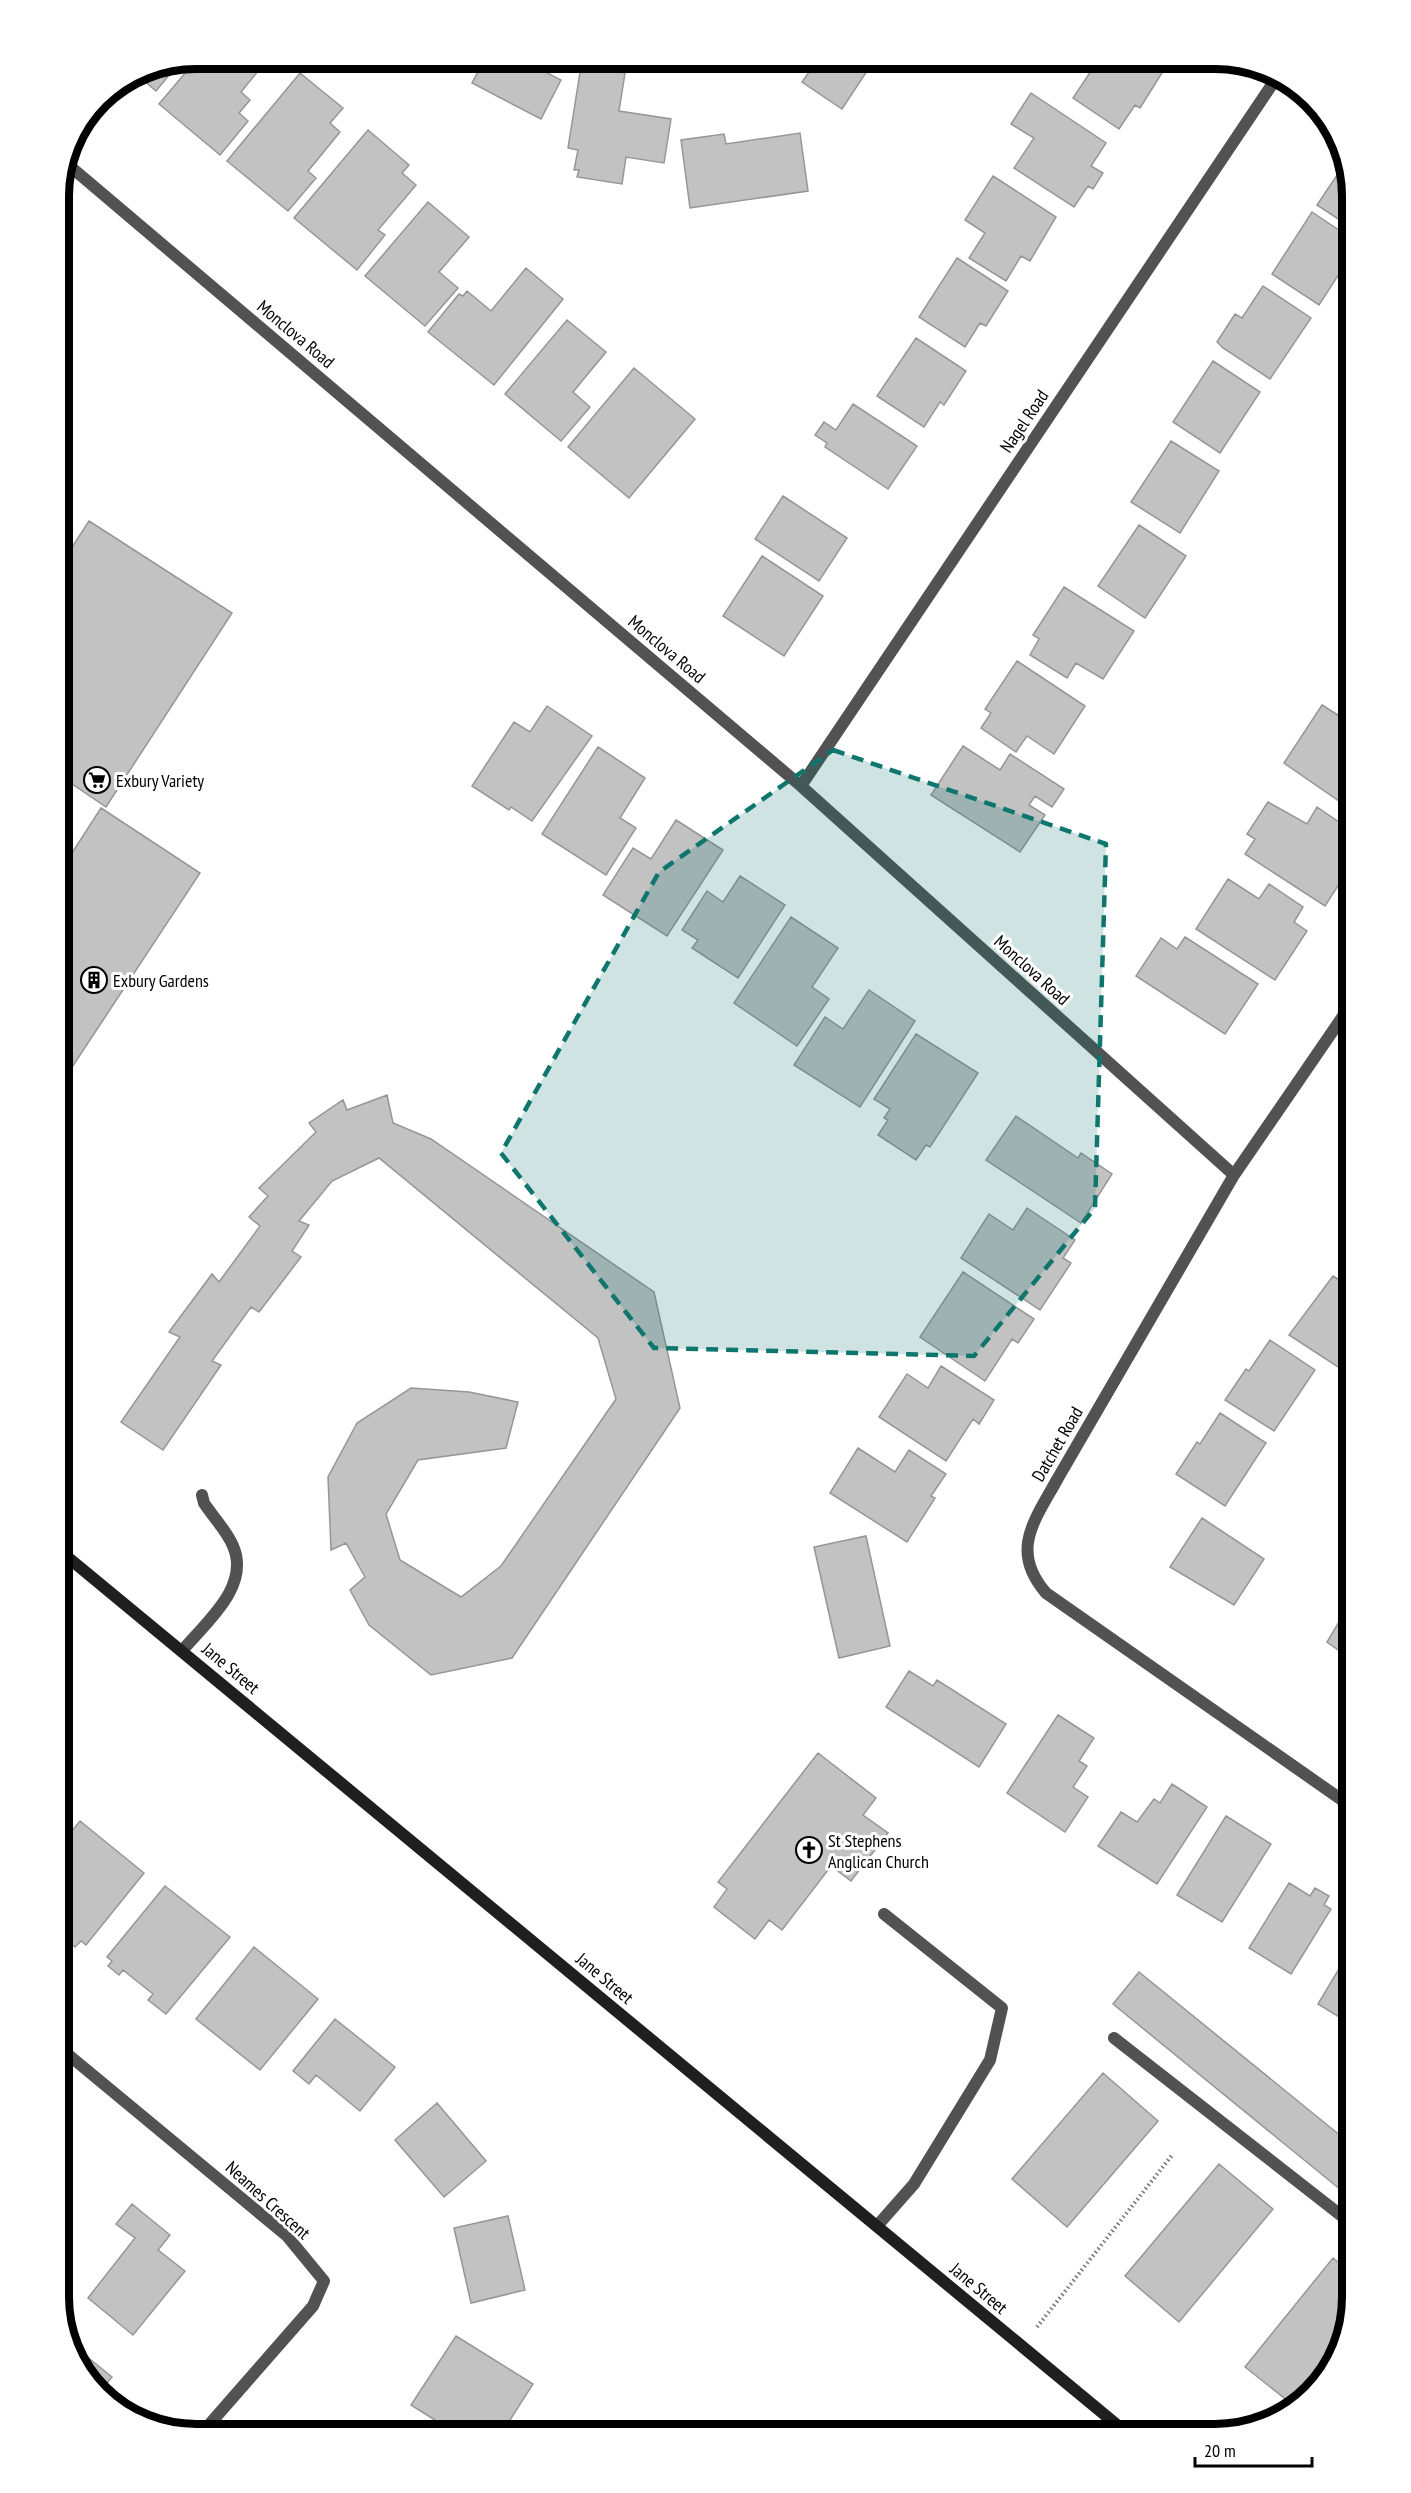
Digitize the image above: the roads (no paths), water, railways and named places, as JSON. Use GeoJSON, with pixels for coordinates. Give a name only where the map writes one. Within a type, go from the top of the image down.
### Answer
{"type":"FeatureCollection","features":[{"type":"Feature","properties":{"kind":"main road","name":"Jane Street"},"geometry":{"type":"LineString","coordinates":[[69,1558],[1116,2424]]}},
{"type":"Feature","properties":{"kind":"street","name":"Nagel Road"},"geometry":{"type":"LineString","coordinates":[[801,786],[1273,83]]}},
{"type":"Feature","properties":{"kind":"street","name":"Monclova Road"},"geometry":{"type":"LineString","coordinates":[[72,168],[801,786],[1234,1175]]}},
{"type":"Feature","properties":{"kind":"street","name":"Datchet Road"},"geometry":{"type":"LineString","coordinates":[[1342,1019],[1234,1175],[1058,1478],[1037,1517],[1025,1549],[1034,1580],[1046,1593],[1342,1799]]}},
{"type":"Feature","properties":{"kind":"street"},"geometry":{"type":"LineString","coordinates":[[182,1651],[223,1603],[237,1575],[233,1546],[204,1503],[202,1495]]}},
{"type":"Feature","properties":{"kind":"street"},"geometry":{"type":"LineString","coordinates":[[877,2226],[914,2184],[990,2060],[1002,2008],[884,1914]]}},
{"type":"Feature","properties":{"kind":"street"},"geometry":{"type":"LineString","coordinates":[[1114,2038],[1342,2215]]}},
{"type":"Feature","properties":{"kind":"street","name":"Neames Crescent"},"geometry":{"type":"LineString","coordinates":[[69,2056],[287,2236],[324,2282],[313,2306],[210,2424]]}},
{"type":"Feature","properties":{"kind":"place","name":"Exbury Variety"},"geometry":{"type":"Point","coordinates":[97,780]}},
{"type":"Feature","properties":{"kind":"place","name":"Exbury Gardens"},"geometry":{"type":"Point","coordinates":[94,980]}},
{"type":"Feature","properties":{"kind":"place","name":"St Stephens Anglican Church"},"geometry":{"type":"Point","coordinates":[809,1850]}}]}
